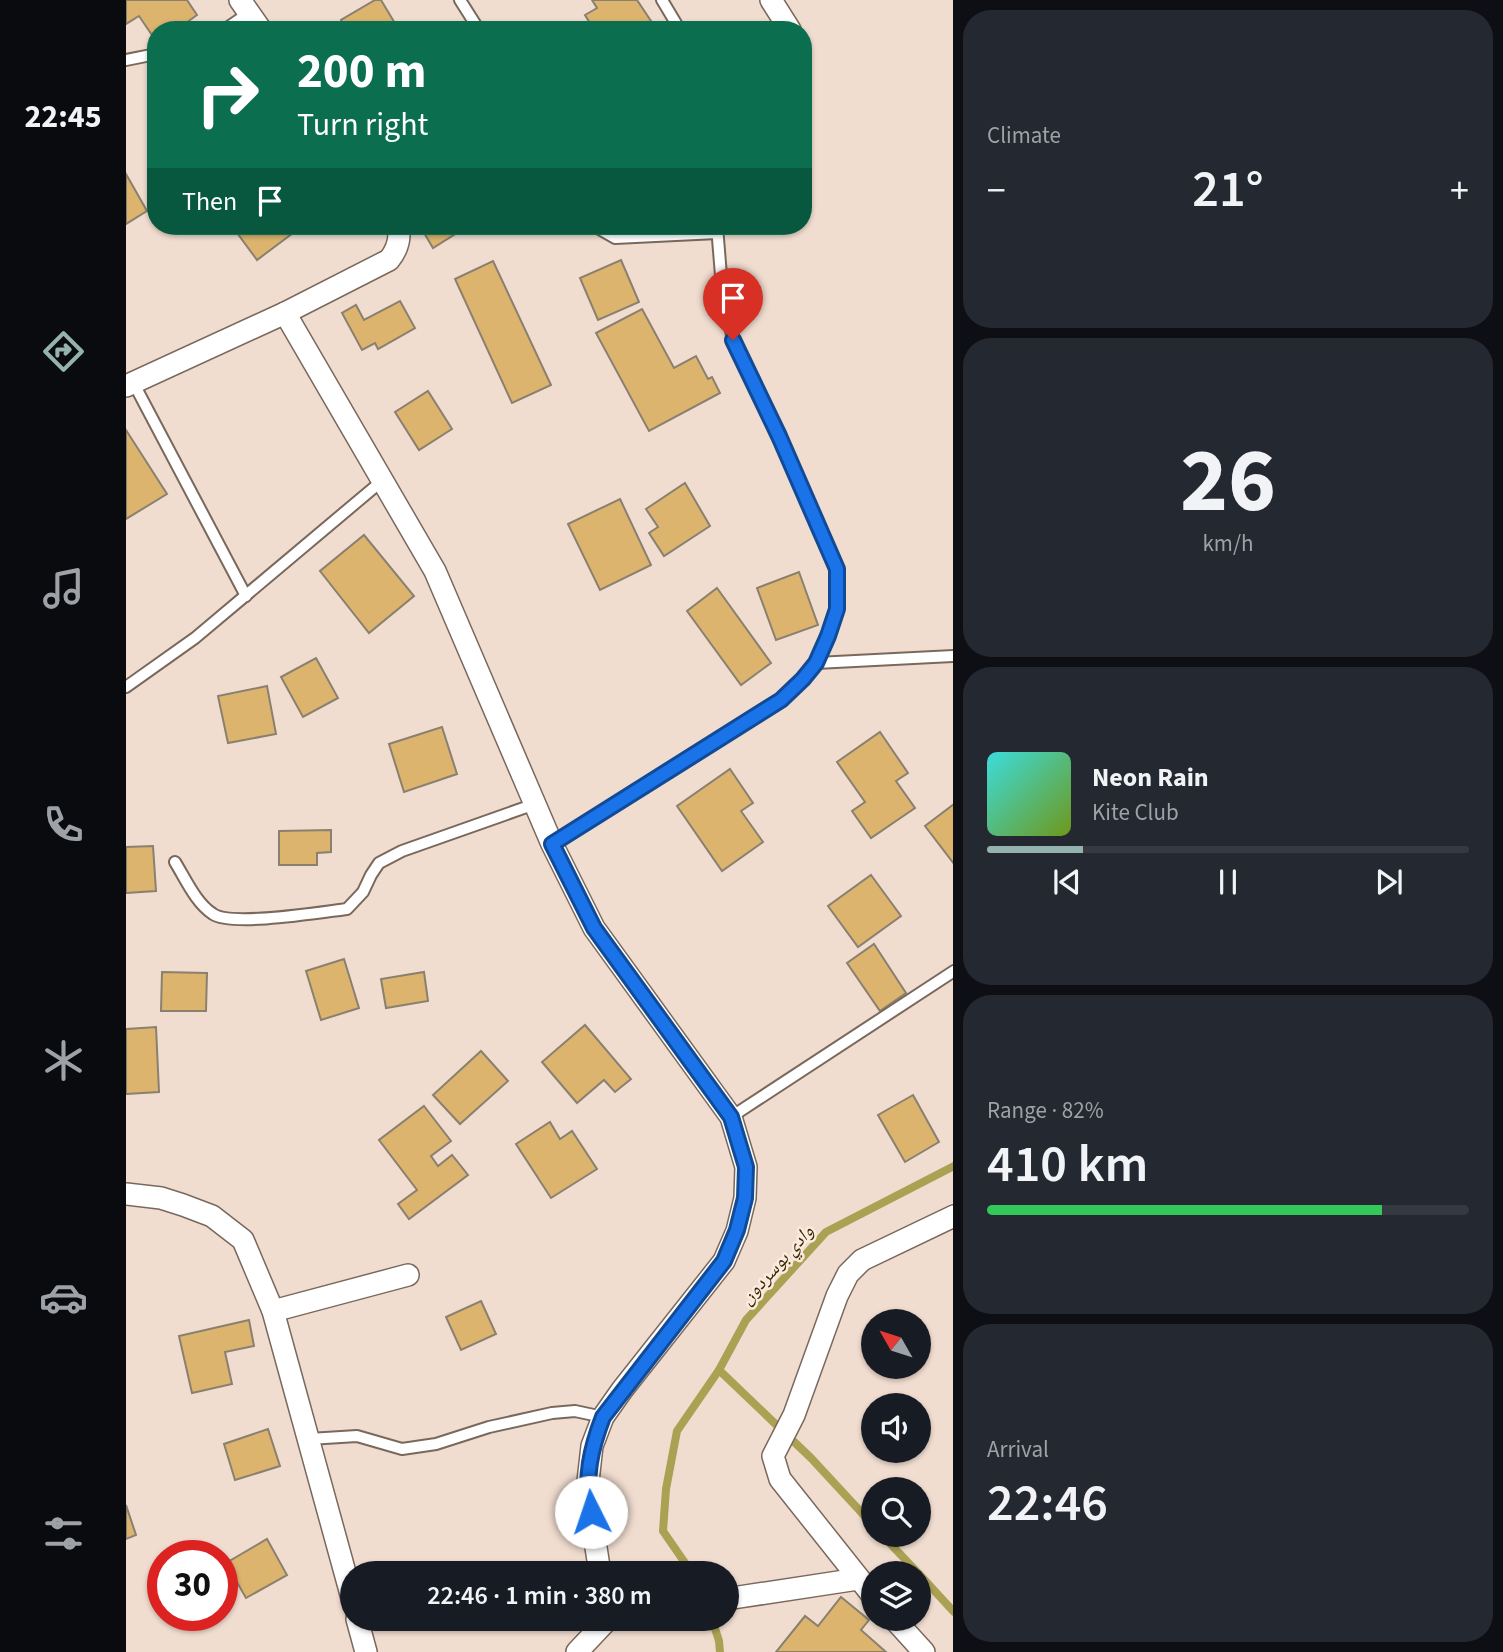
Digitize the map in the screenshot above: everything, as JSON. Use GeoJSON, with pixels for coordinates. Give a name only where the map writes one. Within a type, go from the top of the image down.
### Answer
{"type":"FeatureCollection","features":[{"type":"Feature","properties":{"kind":"street"},"geometry":{"type":"LineString","coordinates":[[771,0],[784,21]]}},
{"type":"Feature","properties":{"kind":"street"},"geometry":{"type":"LineString","coordinates":[[130,384],[285,313],[389,260],[397,249],[399,235]]}},
{"type":"Feature","properties":{"kind":"street"},"geometry":{"type":"LineString","coordinates":[[285,313],[436,571],[534,804],[594,928],[731,1117],[746,1167],[745,1198],[737,1230],[724,1261],[603,1417],[592,1446],[587,1490],[598,1561]]}},
{"type":"Feature","properties":{"kind":"street"},"geometry":{"type":"LineString","coordinates":[[126,1194],[161,1198],[212,1216],[243,1240],[273,1311],[342,1561]]}},
{"type":"Feature","properties":{"kind":"street"},"geometry":{"type":"LineString","coordinates":[[861,1582],[780,1479],[773,1456],[794,1415],[836,1296],[848,1274],[862,1260],[953,1216]]}},
{"type":"Feature","properties":{"kind":"street"},"geometry":{"type":"LineString","coordinates":[[273,1311],[408,1275]]}},
{"type":"Feature","properties":{"kind":"street"},"geometry":{"type":"LineString","coordinates":[[739,1597],[858,1579]]}},
{"type":"Feature","properties":{"kind":"street"},"geometry":{"type":"LineString","coordinates":[[360,1631],[366,1652]]}},
{"type":"Feature","properties":{"kind":"street"},"geometry":{"type":"LineString","coordinates":[[577,1652],[596,1631]]}},
{"type":"Feature","properties":{"kind":"street"},"geometry":{"type":"LineString","coordinates":[[905,1631],[924,1652]]}},
{"type":"Feature","properties":{"kind":"lane"},"geometry":{"type":"LineString","coordinates":[[460,0],[473,21]]}},
{"type":"Feature","properties":{"kind":"lane"},"geometry":{"type":"LineString","coordinates":[[663,0],[675,21]]}},
{"type":"Feature","properties":{"kind":"lane"},"geometry":{"type":"LineString","coordinates":[[126,60],[147,56]]}},
{"type":"Feature","properties":{"kind":"lane"},"geometry":{"type":"LineString","coordinates":[[610,235],[615,238],[649,235]]}},
{"type":"Feature","properties":{"kind":"lane"},"geometry":{"type":"LineString","coordinates":[[552,844],[781,700],[816,663],[837,609],[837,569],[779,436],[733,340],[722,288],[718,235]]}},
{"type":"Feature","properties":{"kind":"lane"},"geometry":{"type":"LineString","coordinates":[[130,384],[246,596]]}},
{"type":"Feature","properties":{"kind":"lane"},"geometry":{"type":"LineString","coordinates":[[126,687],[195,638],[383,480]]}},
{"type":"Feature","properties":{"kind":"lane"},"geometry":{"type":"LineString","coordinates":[[816,663],[953,656]]}},
{"type":"Feature","properties":{"kind":"lane"},"geometry":{"type":"LineString","coordinates":[[176,862],[201,904],[216,916],[236,920],[347,909],[363,892],[379,863],[402,851],[534,804]]}},
{"type":"Feature","properties":{"kind":"lane"},"geometry":{"type":"LineString","coordinates":[[731,1117],[953,972]]}},
{"type":"Feature","properties":{"kind":"lane"},"geometry":{"type":"LineString","coordinates":[[309,1439],[356,1436],[402,1449],[436,1444],[489,1427],[552,1413],[575,1411],[603,1417]]}},
{"type":"Feature","properties":{"kind":"building"},"geometry":{"type":"Polygon","coordinates":[[[126,0],[187,0],[197,15],[189,21],[147,21],[147,28],[139,16],[126,24],[126,0]]]}},
{"type":"Feature","properties":{"kind":"building"},"geometry":{"type":"Polygon","coordinates":[[[375,0],[381,0],[394,21],[342,21],[375,0]]]}},
{"type":"Feature","properties":{"kind":"building"},"geometry":{"type":"Polygon","coordinates":[[[592,0],[637,0],[651,21],[589,21],[585,15],[597,8],[592,0]]]}},
{"type":"Feature","properties":{"kind":"building"},"geometry":{"type":"Polygon","coordinates":[[[126,174],[147,211],[126,224],[126,174]]]}},
{"type":"Feature","properties":{"kind":"building"},"geometry":{"type":"Polygon","coordinates":[[[239,235],[290,235],[257,260],[239,235]]]}},
{"type":"Feature","properties":{"kind":"building"},"geometry":{"type":"Polygon","coordinates":[[[425,235],[454,235],[433,248],[425,235]]]}},
{"type":"Feature","properties":{"kind":"building"},"geometry":{"type":"Polygon","coordinates":[[[621,260],[639,302],[598,320],[580,278],[621,260]]]}},
{"type":"Feature","properties":{"kind":"building"},"geometry":{"type":"Polygon","coordinates":[[[493,261],[551,385],[512,403],[455,279],[493,261]]]}},
{"type":"Feature","properties":{"kind":"building"},"geometry":{"type":"Polygon","coordinates":[[[400,301],[415,328],[378,349],[375,343],[362,350],[342,313],[356,305],[364,320],[400,301]]]}},
{"type":"Feature","properties":{"kind":"building"},"geometry":{"type":"Polygon","coordinates":[[[642,309],[674,368],[696,356],[708,379],[712,377],[720,393],[649,431],[596,333],[642,309]]]}},
{"type":"Feature","properties":{"kind":"building"},"geometry":{"type":"Polygon","coordinates":[[[428,391],[452,429],[419,450],[395,412],[428,391]]]}},
{"type":"Feature","properties":{"kind":"building"},"geometry":{"type":"Polygon","coordinates":[[[126,430],[167,494],[126,519],[126,430]]]}},
{"type":"Feature","properties":{"kind":"building"},"geometry":{"type":"Polygon","coordinates":[[[685,483],[710,526],[664,556],[649,533],[658,527],[646,509],[685,483]]]}},
{"type":"Feature","properties":{"kind":"building"},"geometry":{"type":"Polygon","coordinates":[[[620,499],[651,565],[600,590],[568,524],[620,499]]]}},
{"type":"Feature","properties":{"kind":"building"},"geometry":{"type":"Polygon","coordinates":[[[364,535],[414,596],[369,633],[320,571],[364,535]]]}},
{"type":"Feature","properties":{"kind":"building"},"geometry":{"type":"Polygon","coordinates":[[[799,572],[818,625],[776,640],[757,588],[799,572]]]}},
{"type":"Feature","properties":{"kind":"building"},"geometry":{"type":"Polygon","coordinates":[[[717,588],[771,663],[741,685],[687,611],[717,588]]]}},
{"type":"Feature","properties":{"kind":"building"},"geometry":{"type":"Polygon","coordinates":[[[316,658],[338,698],[303,717],[281,677],[316,658]]]}},
{"type":"Feature","properties":{"kind":"building"},"geometry":{"type":"Polygon","coordinates":[[[267,686],[276,734],[228,743],[218,696],[267,686]]]}},
{"type":"Feature","properties":{"kind":"building"},"geometry":{"type":"Polygon","coordinates":[[[442,727],[457,774],[404,792],[389,744],[442,727]]]}},
{"type":"Feature","properties":{"kind":"building"},"geometry":{"type":"Polygon","coordinates":[[[880,732],[908,773],[896,781],[915,808],[871,838],[852,811],[865,802],[837,762],[880,732]]]}},
{"type":"Feature","properties":{"kind":"building"},"geometry":{"type":"Polygon","coordinates":[[[730,769],[753,803],[741,811],[763,842],[722,871],[677,806],[730,769]]]}},
{"type":"Feature","properties":{"kind":"building"},"geometry":{"type":"Polygon","coordinates":[[[953,805],[953,863],[925,826],[953,805]]]}},
{"type":"Feature","properties":{"kind":"building"},"geometry":{"type":"Polygon","coordinates":[[[331,830],[331,852],[317,853],[317,865],[279,865],[279,831],[331,830]]]}},
{"type":"Feature","properties":{"kind":"building"},"geometry":{"type":"Polygon","coordinates":[[[153,846],[156,891],[126,893],[126,847],[153,846]]]}},
{"type":"Feature","properties":{"kind":"building"},"geometry":{"type":"Polygon","coordinates":[[[871,875],[901,916],[858,947],[828,906],[871,875]]]}},
{"type":"Feature","properties":{"kind":"building"},"geometry":{"type":"Polygon","coordinates":[[[874,944],[906,993],[880,1011],[847,963],[874,944]]]}},
{"type":"Feature","properties":{"kind":"building"},"geometry":{"type":"Polygon","coordinates":[[[344,959],[359,1008],[321,1020],[306,971],[344,959]]]}},
{"type":"Feature","properties":{"kind":"building"},"geometry":{"type":"Polygon","coordinates":[[[162,972],[207,973],[206,1011],[161,1011],[162,972]]]}},
{"type":"Feature","properties":{"kind":"building"},"geometry":{"type":"Polygon","coordinates":[[[424,972],[428,1001],[386,1008],[381,979],[424,972]]]}},
{"type":"Feature","properties":{"kind":"building"},"geometry":{"type":"Polygon","coordinates":[[[585,1025],[631,1079],[615,1092],[604,1080],[577,1103],[542,1062],[585,1025]]]}},
{"type":"Feature","properties":{"kind":"building"},"geometry":{"type":"Polygon","coordinates":[[[156,1027],[159,1092],[126,1094],[126,1029],[156,1027]]]}},
{"type":"Feature","properties":{"kind":"building"},"geometry":{"type":"Polygon","coordinates":[[[481,1051],[508,1081],[460,1124],[433,1095],[481,1051]]]}},
{"type":"Feature","properties":{"kind":"building"},"geometry":{"type":"Polygon","coordinates":[[[913,1095],[939,1142],[905,1162],[878,1115],[913,1095]]]}},
{"type":"Feature","properties":{"kind":"building"},"geometry":{"type":"Polygon","coordinates":[[[424,1106],[451,1141],[431,1156],[438,1166],[452,1155],[468,1175],[409,1219],[398,1204],[417,1190],[379,1140],[424,1106]]]}},
{"type":"Feature","properties":{"kind":"building"},"geometry":{"type":"Polygon","coordinates":[[[550,1122],[560,1139],[572,1131],[597,1169],[551,1198],[516,1144],[550,1122]]]}},
{"type":"Feature","properties":{"kind":"building"},"geometry":{"type":"Polygon","coordinates":[[[481,1301],[496,1334],[461,1350],[446,1317],[481,1301]]]}},
{"type":"Feature","properties":{"kind":"building"},"geometry":{"type":"Polygon","coordinates":[[[249,1320],[254,1346],[225,1352],[232,1384],[192,1393],[179,1336],[249,1320]]]}},
{"type":"Feature","properties":{"kind":"building"},"geometry":{"type":"Polygon","coordinates":[[[268,1429],[280,1466],[235,1480],[224,1444],[268,1429]]]}},
{"type":"Feature","properties":{"kind":"building"},"geometry":{"type":"Polygon","coordinates":[[[126,1505],[136,1535],[126,1539],[126,1505]]]}},
{"type":"Feature","properties":{"kind":"building"},"geometry":{"type":"Polygon","coordinates":[[[267,1539],[287,1575],[246,1598],[238,1584],[238,1556],[267,1539]]]}},
{"type":"Feature","properties":{"kind":"building"},"geometry":{"type":"Polygon","coordinates":[[[841,1597],[861,1613],[861,1631],[886,1652],[776,1652],[805,1616],[818,1626],[841,1597]]]}},
{"type":"Feature","properties":{"kind":"waterway","name":"وادي بوسردون"},"geometry":{"type":"LineString","coordinates":[[684,1561],[663,1531],[666,1489],[677,1431],[719,1370],[746,1320],[826,1232],[953,1167]]}},
{"type":"Feature","properties":{"kind":"waterway"},"geometry":{"type":"LineString","coordinates":[[719,1370],[811,1458],[861,1512]]}},
{"type":"Feature","properties":{"kind":"waterway"},"geometry":{"type":"LineString","coordinates":[[893,1547],[907,1561]]}},
{"type":"Feature","properties":{"kind":"waterway"},"geometry":{"type":"LineString","coordinates":[[931,1587],[953,1611]]}},
{"type":"Feature","properties":{"kind":"waterway"},"geometry":{"type":"LineString","coordinates":[[716,1631],[720,1652]]}},
{"type":"Feature","properties":{"kind":"route"},"geometry":{"type":"LineString","coordinates":[[591,1512],[587,1490],[592,1446],[603,1417],[724,1261],[737,1230],[745,1198],[746,1167],[731,1117],[594,928],[552,844],[781,700],[816,663],[837,609],[837,569],[779,436],[733,340]]}}]}
